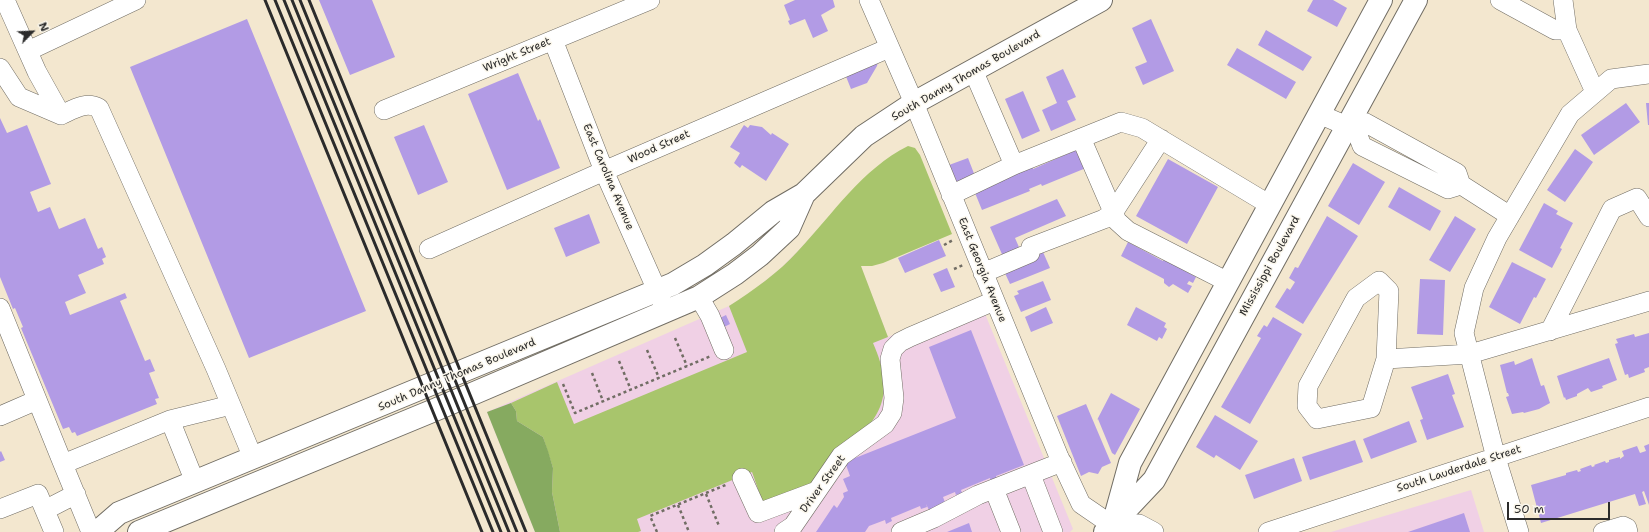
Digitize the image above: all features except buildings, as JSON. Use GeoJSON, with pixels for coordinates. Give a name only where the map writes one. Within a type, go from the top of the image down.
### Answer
{"type":"FeatureCollection","features":[{"type":"Feature","properties":{"kind":"main road","name":"South Danny Thomas Boulevard"},"geometry":{"type":"LineString","coordinates":[[97,532],[119,513],[657,292],[705,265],[774,212],[804,194],[864,136],[914,103],[1100,0]]}},
{"type":"Feature","properties":{"kind":"main road","name":"Mississippi Boulevard"},"geometry":{"type":"LineString","coordinates":[[1113,529],[1154,480],[1280,247],[1351,128],[1416,0]]}},
{"type":"Feature","properties":{"kind":"main road"},"geometry":{"type":"LineString","coordinates":[[1113,529],[1130,463],[1379,3],[1406,20]]}},
{"type":"Feature","properties":{"kind":"main road","name":"South Danny Thomas Boulevard"},"geometry":{"type":"LineString","coordinates":[[139,532],[430,412],[699,297],[735,274],[760,255],[789,228],[804,194]]}},
{"type":"Feature","properties":{"kind":"main road"},"geometry":{"type":"LineString","coordinates":[[1255,233],[1280,247]]}},
{"type":"Feature","properties":{"kind":"street"},"geometry":{"type":"LineString","coordinates":[[5,0],[28,51],[61,115]]}},
{"type":"Feature","properties":{"kind":"street"},"geometry":{"type":"LineString","coordinates":[[28,51],[136,0]]}},
{"type":"Feature","properties":{"kind":"street","name":"Wright Street"},"geometry":{"type":"LineString","coordinates":[[384,110],[650,0]]}},
{"type":"Feature","properties":{"kind":"street","name":"East Georgia Avenue"},"geometry":{"type":"LineString","coordinates":[[870,0],[889,48],[914,103],[994,301],[1081,504],[1113,529]]}},
{"type":"Feature","properties":{"kind":"street"},"geometry":{"type":"LineString","coordinates":[[1500,0],[1555,30],[1567,30]]}},
{"type":"Feature","properties":{"kind":"street"},"geometry":{"type":"LineString","coordinates":[[1563,0],[1567,30],[1595,92]]}},
{"type":"Feature","properties":{"kind":"street","name":"East Carolina Avenue"},"geometry":{"type":"LineString","coordinates":[[553,40],[604,171],[666,312]]}},
{"type":"Feature","properties":{"kind":"street","name":"Wood Street"},"geometry":{"type":"LineString","coordinates":[[429,249],[604,171],[889,48]]}},
{"type":"Feature","properties":{"kind":"street"},"geometry":{"type":"LineString","coordinates":[[0,68],[19,96],[61,115],[81,106],[91,104],[99,108],[253,458]]}},
{"type":"Feature","properties":{"kind":"street"},"geometry":{"type":"LineString","coordinates":[[973,70],[1014,165]]}},
{"type":"Feature","properties":{"kind":"street"},"geometry":{"type":"LineString","coordinates":[[1519,532],[1496,458],[1464,333],[1474,288],[1497,238],[1570,114],[1611,79],[1649,74]]}},
{"type":"Feature","properties":{"kind":"street"},"geometry":{"type":"LineString","coordinates":[[1319,114],[1351,128],[1362,146],[1448,189],[1461,185],[1460,184],[1510,216]]}},
{"type":"Feature","properties":{"kind":"street"},"geometry":{"type":"LineString","coordinates":[[951,195],[1014,165],[1121,122],[1142,128],[1270,205]]}},
{"type":"Feature","properties":{"kind":"street"},"geometry":{"type":"LineString","coordinates":[[1081,138],[1117,221],[1128,231],[1228,282]]}},
{"type":"Feature","properties":{"kind":"street"},"geometry":{"type":"LineString","coordinates":[[983,273],[1030,253],[1031,247],[1104,219],[1113,213],[1161,139]]}},
{"type":"Feature","properties":{"kind":"street"},"geometry":{"type":"LineString","coordinates":[[1550,331],[1612,209],[1637,198],[1649,217]]}},
{"type":"Feature","properties":{"kind":"street"},"geometry":{"type":"LineString","coordinates":[[1379,281],[1390,291],[1386,359],[1371,408],[1317,419],[1308,406],[1308,386],[1356,298],[1379,281]]}},
{"type":"Feature","properties":{"kind":"street"},"geometry":{"type":"LineString","coordinates":[[699,297],[710,316],[724,350]]}},
{"type":"Feature","properties":{"kind":"street","name":"Driver Street"},"geometry":{"type":"LineString","coordinates":[[784,532],[792,526],[841,456],[876,432],[885,424],[892,413],[895,389],[890,359],[893,349],[900,342],[916,334],[994,301]]}},
{"type":"Feature","properties":{"kind":"street"},"geometry":{"type":"LineString","coordinates":[[1386,359],[1470,354],[1649,301]]}},
{"type":"Feature","properties":{"kind":"street"},"geometry":{"type":"LineString","coordinates":[[0,308],[91,532]]}},
{"type":"Feature","properties":{"kind":"street"},"geometry":{"type":"LineString","coordinates":[[0,416],[37,400]]}},
{"type":"Feature","properties":{"kind":"street"},"geometry":{"type":"LineString","coordinates":[[63,464],[170,420],[230,405]]}},
{"type":"Feature","properties":{"kind":"street","name":"South Lauderdale Street"},"geometry":{"type":"LineString","coordinates":[[1268,532],[1649,407]]}},
{"type":"Feature","properties":{"kind":"street"},"geometry":{"type":"LineString","coordinates":[[170,420],[195,482]]}},
{"type":"Feature","properties":{"kind":"street"},"geometry":{"type":"LineString","coordinates":[[901,532],[934,518],[978,495],[1062,462]]}},
{"type":"Feature","properties":{"kind":"street"},"geometry":{"type":"LineString","coordinates":[[1031,474],[1053,532]]}},
{"type":"Feature","properties":{"kind":"street"},"geometry":{"type":"LineString","coordinates":[[742,478],[758,513],[817,491]]}},
{"type":"Feature","properties":{"kind":"street"},"geometry":{"type":"LineString","coordinates":[[994,489],[1010,532]]}},
{"type":"Feature","properties":{"kind":"street"},"geometry":{"type":"LineString","coordinates":[[0,509],[38,494],[54,532]]}},
{"type":"Feature","properties":{"kind":"street"},"geometry":{"type":"LineString","coordinates":[[45,510],[76,494]]}},
{"type":"Feature","properties":{"kind":"street"},"geometry":{"type":"LineString","coordinates":[[1113,529],[1139,524],[1154,532]]}},
{"type":"Feature","properties":{"kind":"street"},"geometry":{"type":"LineString","coordinates":[[1603,532],[1623,526],[1627,528],[1628,532]]}},
{"type":"Feature","properties":{"kind":"path"},"geometry":{"type":"LineString","coordinates":[[944,245],[957,238]]}},
{"type":"Feature","properties":{"kind":"path"},"geometry":{"type":"LineString","coordinates":[[954,269],[968,263]]}},
{"type":"Feature","properties":{"kind":"path"},"geometry":{"type":"LineString","coordinates":[[675,338],[687,366]]}},
{"type":"Feature","properties":{"kind":"path"},"geometry":{"type":"LineString","coordinates":[[647,350],[659,378]]}},
{"type":"Feature","properties":{"kind":"path"},"geometry":{"type":"LineString","coordinates":[[563,384],[575,413],[724,350]]}},
{"type":"Feature","properties":{"kind":"path"},"geometry":{"type":"LineString","coordinates":[[619,361],[631,390]]}},
{"type":"Feature","properties":{"kind":"path"},"geometry":{"type":"LineString","coordinates":[[592,373],[603,401]]}},
{"type":"Feature","properties":{"kind":"path"},"geometry":{"type":"LineString","coordinates":[[657,532],[650,516],[742,478]]}},
{"type":"Feature","properties":{"kind":"path"},"geometry":{"type":"LineString","coordinates":[[706,494],[719,526]]}},
{"type":"Feature","properties":{"kind":"path"},"geometry":{"type":"LineString","coordinates":[[678,505],[689,532]]}},
{"type":"Feature","properties":{"kind":"shaded area"},"geometry":{"type":"Polygon","coordinates":[[[838,207],[888,337],[979,299],[1073,529],[1070,532],[535,532],[487,412],[729,306],[751,292],[780,269],[838,207]]]}},
{"type":"Feature","properties":{"kind":"shaded area"},"geometry":{"type":"Polygon","coordinates":[[[1471,490],[1484,532],[1331,532],[1471,490]]]}},
{"type":"Feature","properties":{"kind":"green space"},"geometry":{"type":"Polygon","coordinates":[[[908,146],[915,148],[920,155],[952,234],[883,263],[872,266],[861,266],[888,337],[873,343],[884,379],[884,394],[874,419],[821,480],[803,494],[765,509],[752,472],[637,519],[641,531],[638,532],[560,532],[552,492],[553,468],[543,437],[517,421],[516,411],[511,403],[557,382],[574,424],[747,352],[729,306],[757,287],[782,267],[862,180],[876,167],[908,146]]]}},
{"type":"Feature","properties":{"kind":"green space"},"geometry":{"type":"Polygon","coordinates":[[[511,403],[516,411],[517,421],[543,437],[553,468],[552,492],[560,532],[535,532],[487,412],[511,403]]]}},
{"type":"Feature","properties":{"kind":"railway"},"geometry":{"type":"LineString","coordinates":[[265,0],[482,532]]}},
{"type":"Feature","properties":{"kind":"railway"},"geometry":{"type":"LineString","coordinates":[[275,0],[493,532]]}},
{"type":"Feature","properties":{"kind":"railway"},"geometry":{"type":"LineString","coordinates":[[284,0],[501,532]]}},
{"type":"Feature","properties":{"kind":"railway"},"geometry":{"type":"LineString","coordinates":[[292,0],[509,532]]}},
{"type":"Feature","properties":{"kind":"railway"},"geometry":{"type":"LineString","coordinates":[[300,0],[517,532]]}},
{"type":"Feature","properties":{"kind":"railway"},"geometry":{"type":"LineString","coordinates":[[309,0],[526,532]]}}]}
